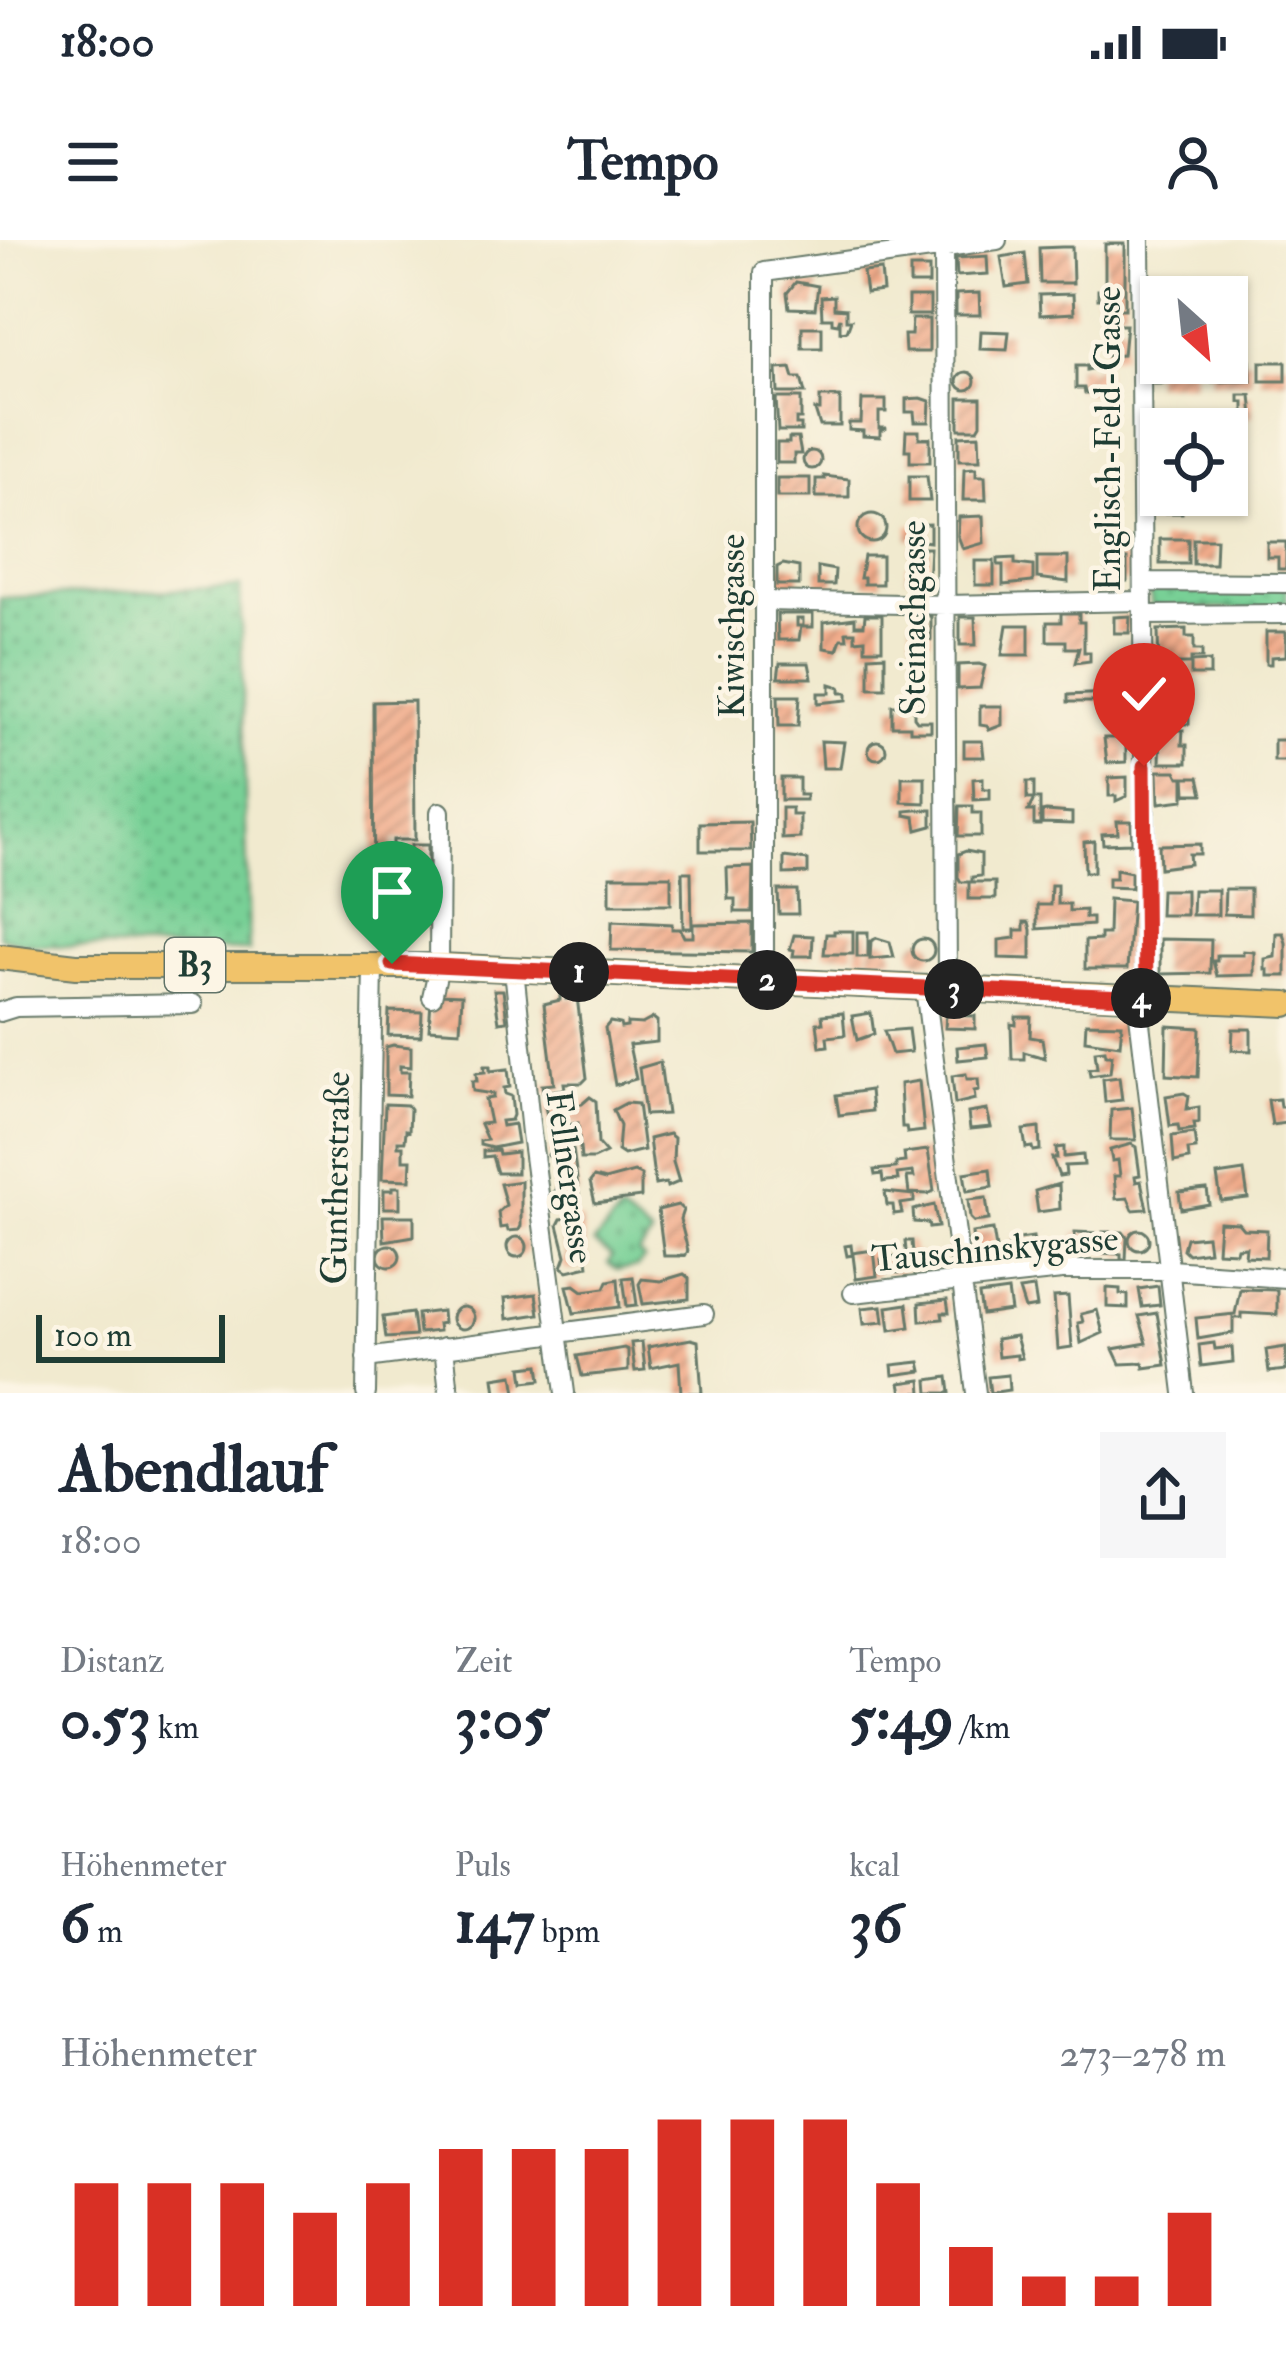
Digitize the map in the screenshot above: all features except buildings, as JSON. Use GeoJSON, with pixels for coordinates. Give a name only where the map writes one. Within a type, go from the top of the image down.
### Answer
{"type":"FeatureCollection","features":[{"type":"Feature","properties":{"kind":"main road","name":"B3"},"geometry":{"type":"LineString","coordinates":[[0,957],[44,965]]}},
{"type":"Feature","properties":{"kind":"main road","name":"B3"},"geometry":{"type":"LineString","coordinates":[[0,972],[44,965],[373,964],[1286,1004]]}},
{"type":"Feature","properties":{"kind":"street"},"geometry":{"type":"LineString","coordinates":[[944,247],[997,240]]}},
{"type":"Feature","properties":{"kind":"street","name":"Englisch-Feld-Gasse"},"geometry":{"type":"LineString","coordinates":[[1140,240],[1142,998],[1184,1393]]}},
{"type":"Feature","properties":{"kind":"street","name":"Kiwischgasse"},"geometry":{"type":"LineString","coordinates":[[764,980],[764,272],[944,247]]}},
{"type":"Feature","properties":{"kind":"street","name":"Steinachgasse"},"geometry":{"type":"LineString","coordinates":[[944,247],[946,605],[936,988],[976,1393]]}},
{"type":"Feature","properties":{"kind":"street"},"geometry":{"type":"LineString","coordinates":[[766,601],[946,605],[1143,600],[1286,583]]}},
{"type":"Feature","properties":{"kind":"street"},"geometry":{"type":"LineString","coordinates":[[1143,600],[1286,614]]}},
{"type":"Feature","properties":{"kind":"street"},"geometry":{"type":"LineString","coordinates":[[432,997],[439,966],[440,812]]}},
{"type":"Feature","properties":{"kind":"street","name":"Guntherstraße"},"geometry":{"type":"LineString","coordinates":[[366,1393],[373,964]]}},
{"type":"Feature","properties":{"kind":"street","name":"Fellnergasse"},"geometry":{"type":"LineString","coordinates":[[514,969],[566,1393]]}},
{"type":"Feature","properties":{"kind":"street"},"geometry":{"type":"LineString","coordinates":[[0,1012],[16,1007],[193,1004]]}},
{"type":"Feature","properties":{"kind":"street","name":"Tauschinskygasse"},"geometry":{"type":"LineString","coordinates":[[853,1294],[1062,1270],[1170,1270],[1286,1278]]}},
{"type":"Feature","properties":{"kind":"street"},"geometry":{"type":"LineString","coordinates":[[366,1358],[704,1314]]}},
{"type":"Feature","properties":{"kind":"street"},"geometry":{"type":"LineString","coordinates":[[444,1347],[449,1393]]}},
{"type":"Feature","properties":{"kind":"green space"},"geometry":{"type":"Polygon","coordinates":[[[1286,586],[1286,609],[1152,608],[1149,588],[1286,586]]]}},
{"type":"Feature","properties":{"kind":"green space"},"geometry":{"type":"Polygon","coordinates":[[[240,587],[249,951],[32,945],[0,937],[0,598],[240,587]]]}},
{"type":"Feature","properties":{"kind":"green space"},"geometry":{"type":"Polygon","coordinates":[[[620,1212],[652,1236],[638,1253],[644,1259],[637,1267],[617,1270],[608,1263],[612,1256],[594,1243],[620,1212]]]}},
{"type":"Feature","properties":{"kind":"route"},"geometry":{"type":"LineString","coordinates":[[392,964],[1146,998],[1144,766]]}}]}
